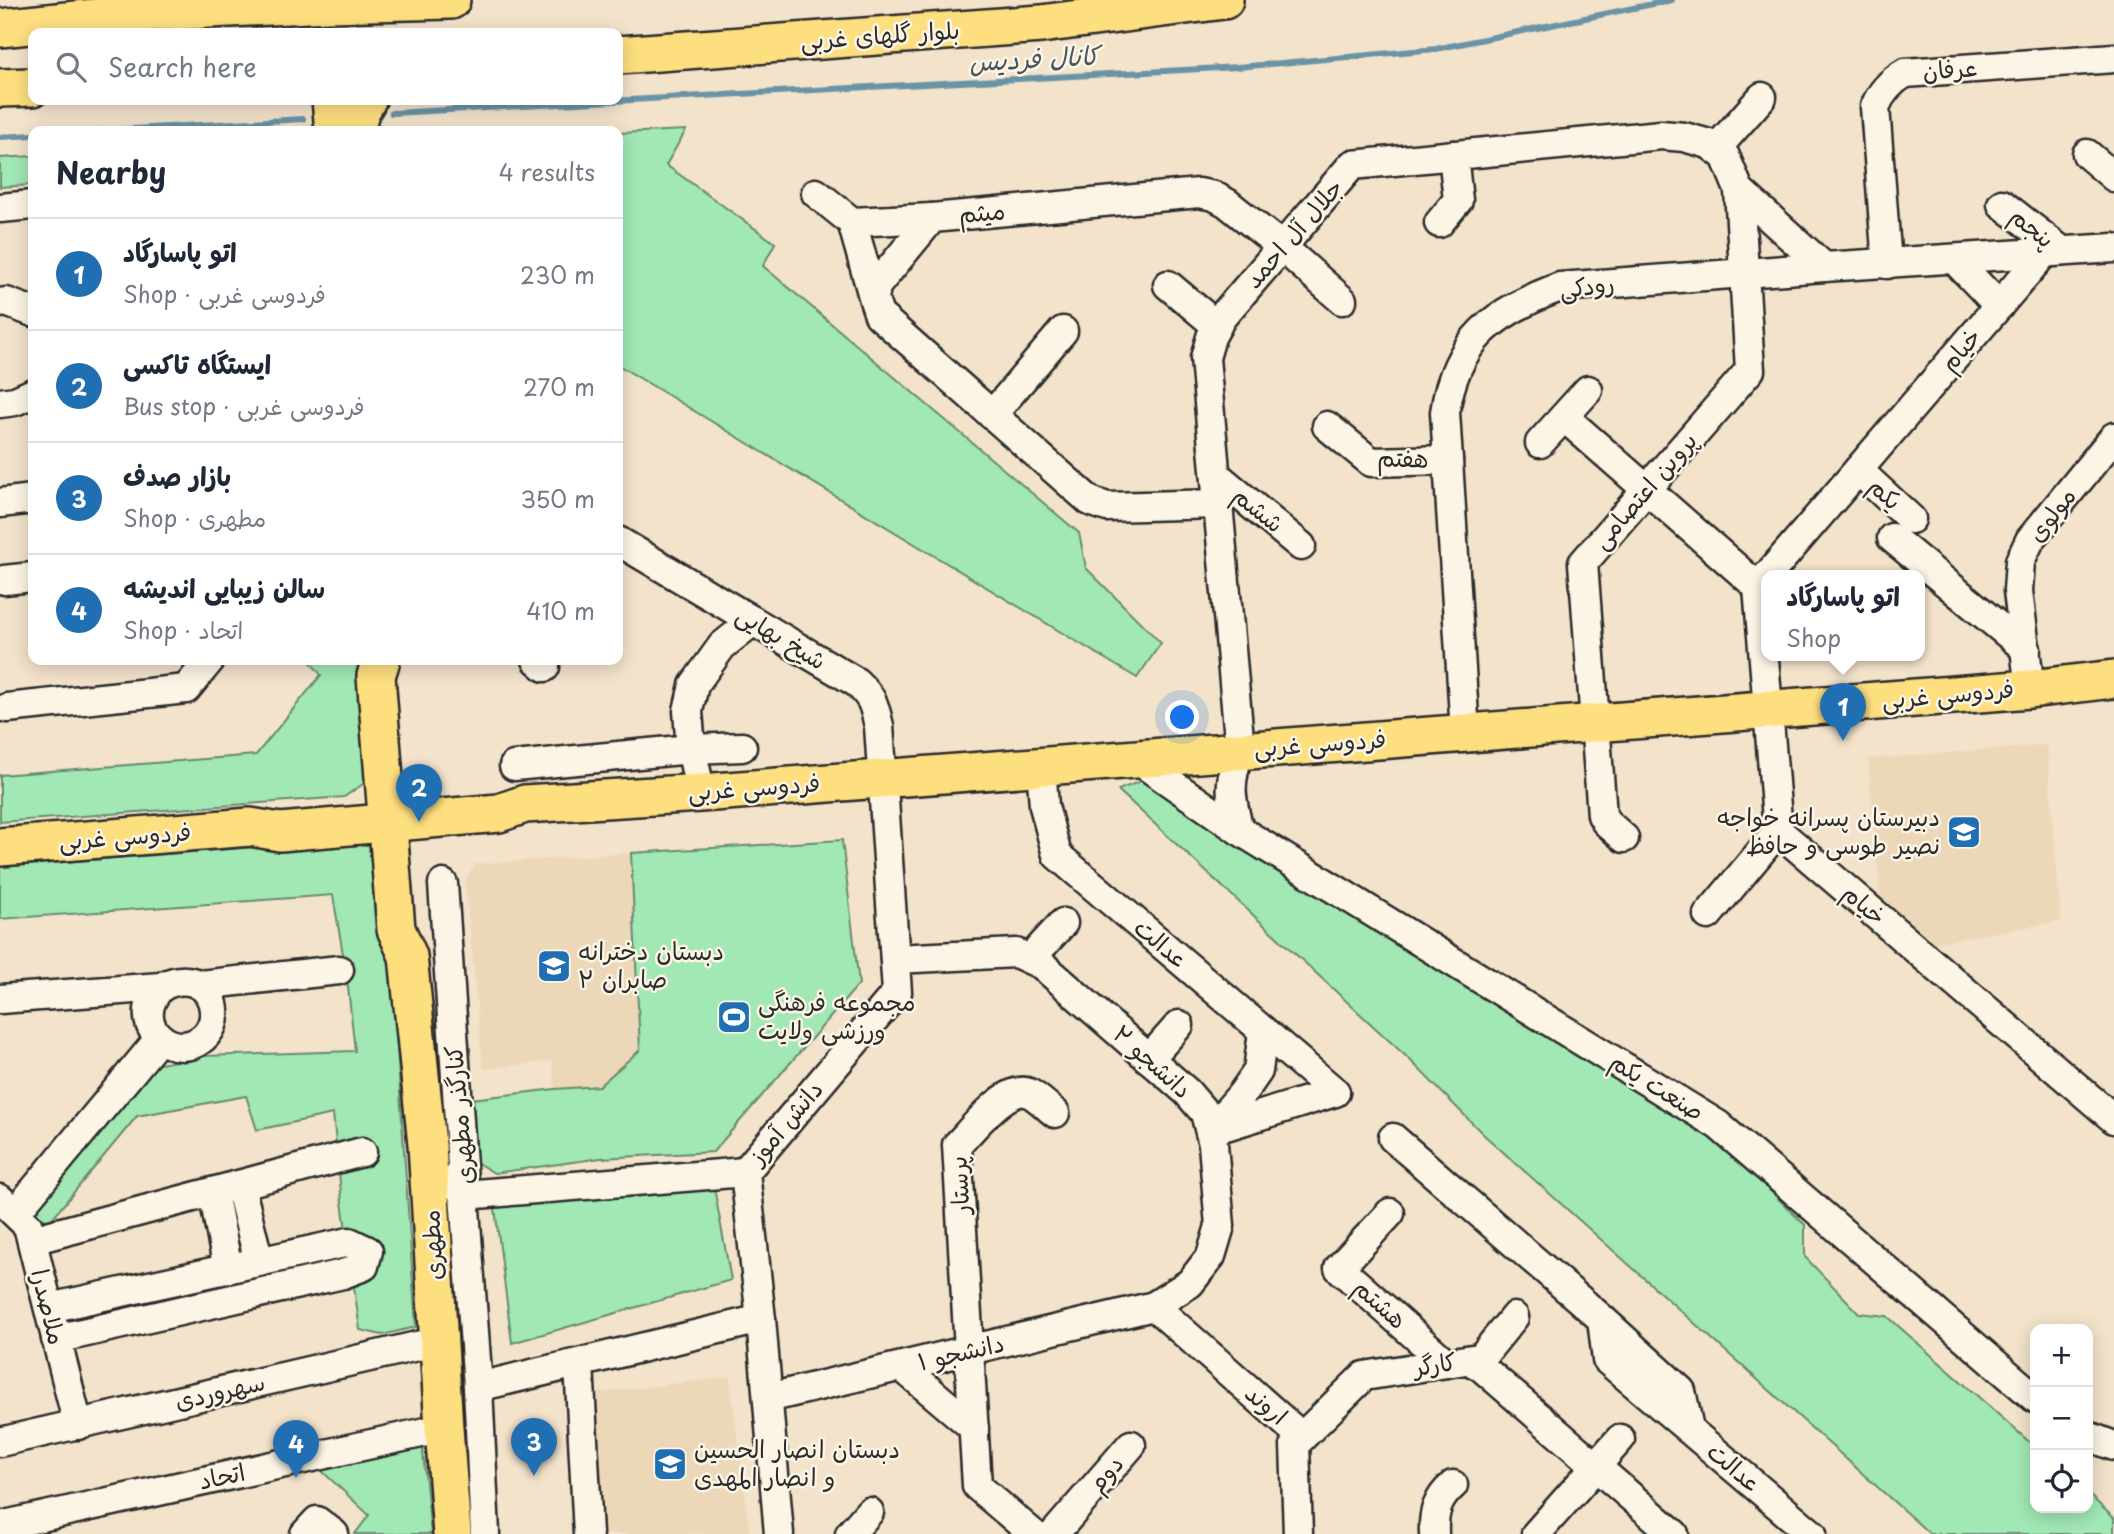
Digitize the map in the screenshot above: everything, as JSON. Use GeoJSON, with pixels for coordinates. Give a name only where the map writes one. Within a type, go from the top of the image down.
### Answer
{"type":"FeatureCollection","features":[{"type":"Feature","properties":{"kind":"main road"},"geometry":{"type":"LineString","coordinates":[[10,27],[149,6],[337,14],[450,0]]}},
{"type":"Feature","properties":{"kind":"main road","name":"بلوار گلهای غربی"},"geometry":{"type":"LineString","coordinates":[[623,55],[1041,24],[1224,0]]}},
{"type":"Feature","properties":{"kind":"main road"},"geometry":{"type":"LineString","coordinates":[[0,88],[28,87]]}},
{"type":"Feature","properties":{"kind":"main road"},"geometry":{"type":"LineString","coordinates":[[331,105],[334,126]]}},
{"type":"Feature","properties":{"kind":"main road"},"geometry":{"type":"LineString","coordinates":[[352,105],[355,126]]}},
{"type":"Feature","properties":{"kind":"main road"},"geometry":{"type":"LineString","coordinates":[[356,126],[364,105]]}},
{"type":"Feature","properties":{"kind":"main road","name":"مطهری"},"geometry":{"type":"LineString","coordinates":[[379,665],[376,676],[416,929],[408,956],[427,1145],[452,1534]]}},
{"type":"Feature","properties":{"kind":"main road","name":"مطهری"},"geometry":{"type":"LineString","coordinates":[[392,665],[397,676],[399,813]]}},
{"type":"Feature","properties":{"kind":"main road","name":"فردوسی غربی"},"geometry":{"type":"LineString","coordinates":[[0,847],[250,827],[280,832],[399,813],[499,813],[525,804],[701,793],[1594,723],[2045,687],[2114,679]]}},
{"type":"Feature","properties":{"kind":"main road"},"geometry":{"type":"LineString","coordinates":[[2045,687],[2114,697]]}},
{"type":"Feature","properties":{"kind":"street"},"geometry":{"type":"LineString","coordinates":[[10,27],[60,0]]}},
{"type":"Feature","properties":{"kind":"street","name":"عرفان"},"geometry":{"type":"LineString","coordinates":[[1887,264],[1875,107],[1895,79],[1905,73],[2114,58]]}},
{"type":"Feature","properties":{"kind":"street"},"geometry":{"type":"LineString","coordinates":[[1744,274],[1739,190],[1726,156],[1716,149],[1762,97]]}},
{"type":"Feature","properties":{"kind":"street","name":"جلال آل احمد"},"geometry":{"type":"LineString","coordinates":[[1240,750],[1205,358],[1211,337],[1221,318],[1352,165],[1661,135],[1684,137],[1709,144],[1716,149]]}},
{"type":"Feature","properties":{"kind":"street"},"geometry":{"type":"LineString","coordinates":[[2087,154],[2114,177]]}},
{"type":"Feature","properties":{"kind":"street"},"geometry":{"type":"LineString","coordinates":[[1439,223],[1458,200],[1453,155]]}},
{"type":"Feature","properties":{"kind":"street"},"geometry":{"type":"LineString","coordinates":[[1739,190],[1824,267]]}},
{"type":"Feature","properties":{"kind":"street"},"geometry":{"type":"LineString","coordinates":[[816,193],[852,222],[879,315],[1090,501],[1107,507],[1218,504]]}},
{"type":"Feature","properties":{"kind":"street","name":"میثم"},"geometry":{"type":"LineString","coordinates":[[874,300],[876,286],[932,218],[1199,193],[1214,196],[1227,204],[1282,247],[1342,300]]}},
{"type":"Feature","properties":{"kind":"street","name":"پنجم"},"geometry":{"type":"LineString","coordinates":[[2002,204],[2053,252]]}},
{"type":"Feature","properties":{"kind":"street"},"geometry":{"type":"LineString","coordinates":[[0,208],[28,205]]}},
{"type":"Feature","properties":{"kind":"street"},"geometry":{"type":"LineString","coordinates":[[852,222],[932,218]]}},
{"type":"Feature","properties":{"kind":"street","name":"رودکی"},"geometry":{"type":"LineString","coordinates":[[1465,733],[1445,412],[1448,388],[1458,363],[1475,338],[1500,315],[1529,299],[1560,287],[2114,247]]}},
{"type":"Feature","properties":{"kind":"street","name":"خیام"},"geometry":{"type":"LineString","coordinates":[[1773,570],[1999,306],[2053,252]]}},
{"type":"Feature","properties":{"kind":"street"},"geometry":{"type":"LineString","coordinates":[[1954,259],[1999,306]]}},
{"type":"Feature","properties":{"kind":"street","name":"پروین اعتصامی"},"geometry":{"type":"LineString","coordinates":[[1624,838],[1602,815],[1583,563],[1750,370],[1744,274]]}},
{"type":"Feature","properties":{"kind":"street"},"geometry":{"type":"LineString","coordinates":[[1168,285],[1217,327]]}},
{"type":"Feature","properties":{"kind":"street"},"geometry":{"type":"LineString","coordinates":[[0,303],[6,302],[28,310]]}},
{"type":"Feature","properties":{"kind":"street"},"geometry":{"type":"LineString","coordinates":[[992,415],[1063,331]]}},
{"type":"Feature","properties":{"kind":"street"},"geometry":{"type":"LineString","coordinates":[[1540,443],[1588,390]]}},
{"type":"Feature","properties":{"kind":"street"},"geometry":{"type":"LineString","coordinates":[[0,403],[28,395]]}},
{"type":"Feature","properties":{"kind":"street"},"geometry":{"type":"LineString","coordinates":[[1564,417],[1646,490],[1761,578]]}},
{"type":"Feature","properties":{"kind":"street","name":"هفتم"},"geometry":{"type":"LineString","coordinates":[[1328,426],[1371,462],[1448,460]]}},
{"type":"Feature","properties":{"kind":"street","name":"مولوی"},"geometry":{"type":"LineString","coordinates":[[2045,687],[2026,649],[2018,591],[2020,561],[2030,540],[2110,450]]}},
{"type":"Feature","properties":{"kind":"street","name":"یکم"},"geometry":{"type":"LineString","coordinates":[[1858,470],[1901,529],[2026,649]]}},
{"type":"Feature","properties":{"kind":"street","name":"ششم"},"geometry":{"type":"LineString","coordinates":[[1216,475],[1301,546]]}},
{"type":"Feature","properties":{"kind":"street"},"geometry":{"type":"LineString","coordinates":[[0,502],[28,499]]}},
{"type":"Feature","properties":{"kind":"street","name":"شیخ بهایی"},"geometry":{"type":"LineString","coordinates":[[623,553],[753,621],[856,682],[870,695],[875,709],[883,778]]}},
{"type":"Feature","properties":{"kind":"street"},"geometry":{"type":"LineString","coordinates":[[4,580],[28,578]]}},
{"type":"Feature","properties":{"kind":"street"},"geometry":{"type":"LineString","coordinates":[[701,793],[691,749],[688,711],[694,685],[722,646],[753,621]]}},
{"type":"Feature","properties":{"kind":"street"},"geometry":{"type":"LineString","coordinates":[[1708,915],[1778,831],[1767,661]]}},
{"type":"Feature","properties":{"kind":"street"},"geometry":{"type":"LineString","coordinates":[[7,708],[186,690],[206,665]]}},
{"type":"Feature","properties":{"kind":"street"},"geometry":{"type":"LineString","coordinates":[[514,766],[691,749],[742,747]]}},
{"type":"Feature","properties":{"kind":"street"},"geometry":{"type":"LineString","coordinates":[[1239,830],[1231,802],[1232,772],[1240,750]]}},
{"type":"Feature","properties":{"kind":"street","name":"صنعت یکم"},"geometry":{"type":"LineString","coordinates":[[1135,758],[1239,830],[1718,1125],[2030,1394]]}},
{"type":"Feature","properties":{"kind":"street","name":"عدالت"},"geometry":{"type":"LineString","coordinates":[[1041,765],[1044,806],[1057,855],[1335,1092],[1210,1131]]}},
{"type":"Feature","properties":{"kind":"street","name":"دانش آموز"},"geometry":{"type":"LineString","coordinates":[[779,1534],[745,1172],[897,992],[883,778]]}},
{"type":"Feature","properties":{"kind":"street","name":"خیام"},"geometry":{"type":"LineString","coordinates":[[1778,831],[2114,1119]]}},
{"type":"Feature","properties":{"kind":"street","name":"کنارگذر مطهری"},"geometry":{"type":"LineString","coordinates":[[443,884],[464,1195],[745,1172]]}},
{"type":"Feature","properties":{"kind":"street"},"geometry":{"type":"LineString","coordinates":[[1030,959],[1063,923]]}},
{"type":"Feature","properties":{"kind":"street","name":"دانشجو ۲"},"geometry":{"type":"LineString","coordinates":[[895,959],[1016,953],[1030,959],[1042,965],[1149,1059],[1205,1113],[1213,1144],[1220,1226],[1212,1256],[1190,1283],[1154,1306]]}},
{"type":"Feature","properties":{"kind":"street"},"geometry":{"type":"LineString","coordinates":[[200,985],[340,970]]}},
{"type":"Feature","properties":{"kind":"street"},"geometry":{"type":"LineString","coordinates":[[0,999],[161,986],[180,979],[190,981],[209,993],[215,1016],[211,1028],[194,1044],[170,1044],[153,1031],[148,1012],[150,1002],[161,986]]}},
{"type":"Feature","properties":{"kind":"street"},"geometry":{"type":"LineString","coordinates":[[1149,1059],[1179,1025]]}},
{"type":"Feature","properties":{"kind":"street"},"geometry":{"type":"LineString","coordinates":[[1210,1131],[1258,1071],[1264,1031]]}},
{"type":"Feature","properties":{"kind":"street"},"geometry":{"type":"LineString","coordinates":[[8,1206],[160,1038]]}},
{"type":"Feature","properties":{"kind":"street","name":"پرستار"},"geometry":{"type":"LineString","coordinates":[[970,1351],[957,1145],[1004,1098],[1015,1091],[1028,1092],[1055,1113]]}},
{"type":"Feature","properties":{"kind":"street","name":"عدالت"},"geometry":{"type":"LineString","coordinates":[[1393,1138],[1602,1319],[1607,1360],[1812,1534]]}},
{"type":"Feature","properties":{"kind":"street"},"geometry":{"type":"LineString","coordinates":[[427,1145],[464,1195],[478,1387],[485,1534]]}},
{"type":"Feature","properties":{"kind":"street"},"geometry":{"type":"LineString","coordinates":[[32,1240],[362,1152]]}},
{"type":"Feature","properties":{"kind":"street"},"geometry":{"type":"LineString","coordinates":[[240,1185],[259,1262]]}},
{"type":"Feature","properties":{"kind":"street"},"geometry":{"type":"LineString","coordinates":[[213,1192],[228,1269]]}},
{"type":"Feature","properties":{"kind":"street","name":"ملاصدرا"},"geometry":{"type":"LineString","coordinates":[[8,1206],[28,1226],[78,1425]]}},
{"type":"Feature","properties":{"kind":"street","name":"هشتم"},"geometry":{"type":"LineString","coordinates":[[1390,1213],[1339,1268],[1446,1363]]}},
{"type":"Feature","properties":{"kind":"street"},"geometry":{"type":"LineString","coordinates":[[49,1308],[349,1242],[368,1251],[364,1266],[343,1274],[56,1339]]}},
{"type":"Feature","properties":{"kind":"street","name":"دانشجو ۱"},"geometry":{"type":"LineString","coordinates":[[768,1398],[1154,1306]]}},
{"type":"Feature","properties":{"kind":"street","name":"اروند"},"geometry":{"type":"LineString","coordinates":[[1154,1306],[1302,1437],[1295,1444],[1298,1534]]}},
{"type":"Feature","properties":{"kind":"street"},"geometry":{"type":"LineString","coordinates":[[1476,1364],[1514,1317]]}},
{"type":"Feature","properties":{"kind":"street"},"geometry":{"type":"LineString","coordinates":[[478,1387],[761,1320]]}},
{"type":"Feature","properties":{"kind":"street","name":"سهروردی"},"geometry":{"type":"LineString","coordinates":[[0,1443],[439,1341]]}},
{"type":"Feature","properties":{"kind":"street"},"geometry":{"type":"LineString","coordinates":[[970,1351],[977,1486],[1033,1534]]}},
{"type":"Feature","properties":{"kind":"street","name":"کارگر"},"geometry":{"type":"LineString","coordinates":[[1302,1437],[1364,1376],[1472,1359],[1674,1534]]}},
{"type":"Feature","properties":{"kind":"street"},"geometry":{"type":"LineString","coordinates":[[579,1364],[588,1534]]}},
{"type":"Feature","properties":{"kind":"street"},"geometry":{"type":"LineString","coordinates":[[902,1367],[974,1428]]}},
{"type":"Feature","properties":{"kind":"street","name":"اتحاد"},"geometry":{"type":"LineString","coordinates":[[0,1526],[444,1428]]}},
{"type":"Feature","properties":{"kind":"street"},"geometry":{"type":"LineString","coordinates":[[2093,1438],[2114,1446]]}},
{"type":"Feature","properties":{"kind":"street"},"geometry":{"type":"LineString","coordinates":[[1536,1534],[1620,1439]]}},
{"type":"Feature","properties":{"kind":"street","name":"دوم"},"geometry":{"type":"LineString","coordinates":[[1054,1534],[1131,1445]]}},
{"type":"Feature","properties":{"kind":"street"},"geometry":{"type":"LineString","coordinates":[[1434,1534],[1433,1520],[1442,1494],[1453,1485]]}},
{"type":"Feature","properties":{"kind":"street"},"geometry":{"type":"LineString","coordinates":[[850,1534],[869,1512]]}},
{"type":"Feature","properties":{"kind":"street"},"geometry":{"type":"LineString","coordinates":[[305,1534],[317,1521],[334,1534]]}},
{"type":"Feature","properties":{"kind":"shaded area","name":"دبیرستان پسرانه خواجه نصیر طوسی و حافظ"},"geometry":{"type":"Polygon","coordinates":[[[2047,745],[2061,921],[1923,945],[1881,904],[1868,759],[2047,745]]]}},
{"type":"Feature","properties":{"kind":"shaded area","name":"دبستان دخترانه صابران ۲"},"geometry":{"type":"Polygon","coordinates":[[[631,853],[640,1050],[599,1086],[555,1089],[552,1061],[483,1069],[465,881],[475,864],[631,853]]]}},
{"type":"Feature","properties":{"kind":"shaded area","name":"دبستان انصار الحسین و انصار المهدی"},"geometry":{"type":"Polygon","coordinates":[[[730,1377],[750,1534],[600,1534],[597,1393],[730,1377]]]}},
{"type":"Feature","properties":{"kind":"green space"},"geometry":{"type":"Polygon","coordinates":[[[686,130],[666,165],[775,243],[763,266],[1079,533],[1086,568],[1161,643],[1137,678],[623,368],[623,133],[686,130]]]}},
{"type":"Feature","properties":{"kind":"green space"},"geometry":{"type":"Polygon","coordinates":[[[28,156],[28,185],[0,187],[0,158],[28,156]]]}},
{"type":"Feature","properties":{"kind":"green space"},"geometry":{"type":"Polygon","coordinates":[[[313,665],[364,665],[368,766],[363,784],[344,797],[0,822],[0,775],[256,755],[321,675],[313,665]]]}},
{"type":"Feature","properties":{"kind":"green space"},"geometry":{"type":"Polygon","coordinates":[[[1154,776],[1634,1057],[1805,1225],[1805,1257],[1859,1313],[1887,1316],[2030,1443],[2030,1513],[2093,1513],[2093,1499],[2114,1518],[2114,1534],[1930,1534],[1483,1134],[1410,1060],[1118,790],[1154,776]]]}},
{"type":"Feature","properties":{"kind":"green space"},"geometry":{"type":"Polygon","coordinates":[[[372,838],[384,855],[416,1327],[382,1335],[360,1330],[333,1114],[257,1130],[246,1096],[137,1116],[50,1221],[26,1213],[155,1065],[202,1056],[355,1051],[347,978],[333,895],[0,919],[0,867],[372,838]]]}},
{"type":"Feature","properties":{"kind":"green space","name":"مجموعه فرهنگی ورزشی ولایت"},"geometry":{"type":"Polygon","coordinates":[[[842,840],[859,984],[713,1152],[601,1158],[494,1173],[476,1162],[472,1099],[599,1086],[640,1050],[631,853],[842,840]]]}},
{"type":"Feature","properties":{"kind":"green space"},"geometry":{"type":"Polygon","coordinates":[[[713,1182],[731,1280],[512,1343],[495,1208],[713,1182]]]}},
{"type":"Feature","properties":{"kind":"green space"},"geometry":{"type":"Polygon","coordinates":[[[422,1442],[431,1534],[355,1534],[369,1515],[309,1459],[422,1442]]]}},
{"type":"Feature","properties":{"kind":"waterway","name":"کانال فردیس"},"geometry":{"type":"LineString","coordinates":[[623,100],[1238,67],[1436,49],[1672,0]]}},
{"type":"Feature","properties":{"kind":"waterway","name":"کانال فردیس"},"geometry":{"type":"LineString","coordinates":[[392,113],[539,105]]}},
{"type":"Feature","properties":{"kind":"waterway","name":"کانال فردیس"},"geometry":{"type":"LineString","coordinates":[[184,126],[303,119]]}},
{"type":"Feature","properties":{"kind":"waterway","name":"کانال فردیس"},"geometry":{"type":"LineString","coordinates":[[0,137],[28,135]]}},
{"type":"Feature","properties":{"kind":"place","name":"اتو پاسارگاد"},"geometry":{"type":"Point","coordinates":[1843,741]}},
{"type":"Feature","properties":{"kind":"place","name":"ایستگاه تاکسی"},"geometry":{"type":"Point","coordinates":[419,822]}},
{"type":"Feature","properties":{"kind":"place","name":"دبیرستان پسرانه خواجه نصیر طوسی و حافظ"},"geometry":{"type":"Point","coordinates":[1964,832]}},
{"type":"Feature","properties":{"kind":"place","name":"دبستان دخترانه صابران ۲"},"geometry":{"type":"Point","coordinates":[554,966]}},
{"type":"Feature","properties":{"kind":"place","name":"مجموعه فرهنگی ورزشی ولایت"},"geometry":{"type":"Point","coordinates":[734,1017]}},
{"type":"Feature","properties":{"kind":"place","name":"دبستان انصار الحسین و انصار المهدی"},"geometry":{"type":"Point","coordinates":[670,1464]}},
{"type":"Feature","properties":{"kind":"place","name":"بازار صدف"},"geometry":{"type":"Point","coordinates":[534,1476]}},
{"type":"Feature","properties":{"kind":"place","name":"سالن زیبایی اندیشه"},"geometry":{"type":"Point","coordinates":[296,1478]}}]}
